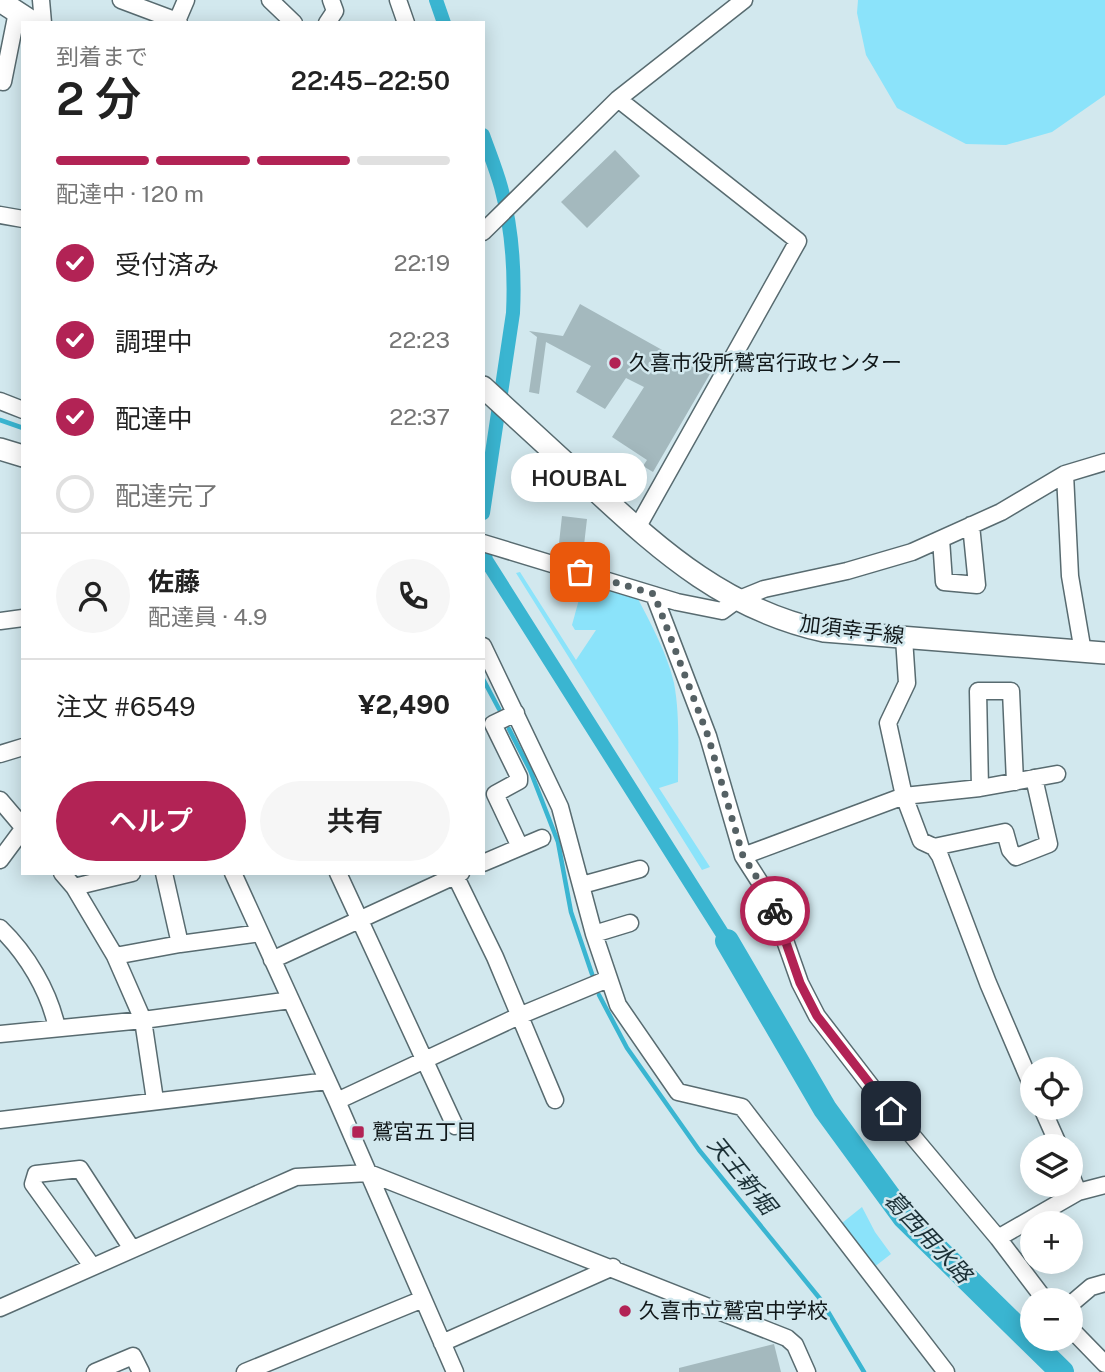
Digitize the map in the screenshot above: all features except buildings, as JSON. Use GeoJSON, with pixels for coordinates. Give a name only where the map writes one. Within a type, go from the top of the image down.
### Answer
{"type":"FeatureCollection","features":[{"type":"Feature","properties":{"kind":"main road","name":"加須幸手線"},"geometry":{"type":"LineString","coordinates":[[494,396],[637,528],[708,584],[737,600],[796,625],[824,631],[1105,653]]}},
{"type":"Feature","properties":{"kind":"main road"},"geometry":{"type":"LineString","coordinates":[[0,449],[21,455]]}},
{"type":"Feature","properties":{"kind":"street"},"geometry":{"type":"LineString","coordinates":[[41,0],[43,21]]}},
{"type":"Feature","properties":{"kind":"street"},"geometry":{"type":"LineString","coordinates":[[121,0],[175,21]]}},
{"type":"Feature","properties":{"kind":"street"},"geometry":{"type":"LineString","coordinates":[[178,21],[187,0]]}},
{"type":"Feature","properties":{"kind":"street"},"geometry":{"type":"LineString","coordinates":[[270,0],[293,21]]}},
{"type":"Feature","properties":{"kind":"street"},"geometry":{"type":"LineString","coordinates":[[328,21],[335,10],[331,0]]}},
{"type":"Feature","properties":{"kind":"street"},"geometry":{"type":"LineString","coordinates":[[398,0],[405,21]]}},
{"type":"Feature","properties":{"kind":"street"},"geometry":{"type":"LineString","coordinates":[[485,230],[618,99],[744,0]]}},
{"type":"Feature","properties":{"kind":"street"},"geometry":{"type":"LineString","coordinates":[[3,82],[17,12]]}},
{"type":"Feature","properties":{"kind":"street"},"geometry":{"type":"LineString","coordinates":[[618,99],[798,241],[637,528]]}},
{"type":"Feature","properties":{"kind":"street"},"geometry":{"type":"LineString","coordinates":[[0,215],[21,219]]}},
{"type":"Feature","properties":{"kind":"street"},"geometry":{"type":"LineString","coordinates":[[0,401],[21,409]]}},
{"type":"Feature","properties":{"kind":"street"},"geometry":{"type":"LineString","coordinates":[[487,543],[654,594],[722,611],[737,600],[764,589],[847,571],[912,552],[1001,512],[1065,474],[1105,461]]}},
{"type":"Feature","properties":{"kind":"street"},"geometry":{"type":"LineString","coordinates":[[1065,474],[1070,576],[1083,652]]}},
{"type":"Feature","properties":{"kind":"street"},"geometry":{"type":"LineString","coordinates":[[941,538],[944,582],[977,585],[971,525]]}},
{"type":"Feature","properties":{"kind":"street"},"geometry":{"type":"LineString","coordinates":[[654,594],[708,736],[743,856],[770,898],[800,983],[817,1016],[1036,1288]]}},
{"type":"Feature","properties":{"kind":"street"},"geometry":{"type":"LineString","coordinates":[[0,621],[21,618]]}},
{"type":"Feature","properties":{"kind":"street"},"geometry":{"type":"LineString","coordinates":[[904,638],[907,683],[888,723],[904,796],[921,841],[934,847],[940,856],[988,983],[1020,1058]]}},
{"type":"Feature","properties":{"kind":"street"},"geometry":{"type":"LineString","coordinates":[[485,650],[560,807],[594,934],[620,1010],[678,1093],[742,1107],[946,1372]]}},
{"type":"Feature","properties":{"kind":"street"},"geometry":{"type":"LineString","coordinates":[[980,789],[978,691],[1011,691],[1016,782]]}},
{"type":"Feature","properties":{"kind":"street"},"geometry":{"type":"LineString","coordinates":[[516,713],[492,724],[519,781],[495,794],[520,847]]}},
{"type":"Feature","properties":{"kind":"street"},"geometry":{"type":"LineString","coordinates":[[485,744],[501,742]]}},
{"type":"Feature","properties":{"kind":"street"},"geometry":{"type":"LineString","coordinates":[[0,754],[21,748]]}},
{"type":"Feature","properties":{"kind":"street"},"geometry":{"type":"LineString","coordinates":[[743,856],[904,796],[980,789],[1057,774]]}},
{"type":"Feature","properties":{"kind":"street"},"geometry":{"type":"LineString","coordinates":[[934,847],[1005,832],[1010,850],[1016,857],[1049,845],[1034,778]]}},
{"type":"Feature","properties":{"kind":"street"},"geometry":{"type":"LineString","coordinates":[[0,800],[21,826]]}},
{"type":"Feature","properties":{"kind":"street"},"geometry":{"type":"LineString","coordinates":[[0,860],[21,831]]}},
{"type":"Feature","properties":{"kind":"street"},"geometry":{"type":"LineString","coordinates":[[485,862],[542,838]]}},
{"type":"Feature","properties":{"kind":"street"},"geometry":{"type":"LineString","coordinates":[[582,885],[640,869]]}},
{"type":"Feature","properties":{"kind":"street"},"geometry":{"type":"LineString","coordinates":[[64,875],[74,887],[115,956],[143,1020],[155,1100]]}},
{"type":"Feature","properties":{"kind":"street"},"geometry":{"type":"LineString","coordinates":[[74,887],[124,875]]}},
{"type":"Feature","properties":{"kind":"street"},"geometry":{"type":"LineString","coordinates":[[164,875],[180,944]]}},
{"type":"Feature","properties":{"kind":"street"},"geometry":{"type":"LineString","coordinates":[[234,875],[337,1101],[455,1372]]}},
{"type":"Feature","properties":{"kind":"street"},"geometry":{"type":"LineString","coordinates":[[339,875],[455,1126]]}},
{"type":"Feature","properties":{"kind":"street"},"geometry":{"type":"LineString","coordinates":[[272,960],[455,875]]}},
{"type":"Feature","properties":{"kind":"street"},"geometry":{"type":"LineString","coordinates":[[457,875],[555,1100]]}},
{"type":"Feature","properties":{"kind":"street"},"geometry":{"type":"LineString","coordinates":[[594,934],[630,923]]}},
{"type":"Feature","properties":{"kind":"street"},"geometry":{"type":"LineString","coordinates":[[0,928],[35,973],[54,1013],[57,1028]]}},
{"type":"Feature","properties":{"kind":"street"},"geometry":{"type":"LineString","coordinates":[[115,956],[260,933]]}},
{"type":"Feature","properties":{"kind":"street"},"geometry":{"type":"LineString","coordinates":[[337,1101],[519,1016],[608,979]]}},
{"type":"Feature","properties":{"kind":"street"},"geometry":{"type":"LineString","coordinates":[[0,1034],[143,1020],[290,1000]]}},
{"type":"Feature","properties":{"kind":"street"},"geometry":{"type":"LineString","coordinates":[[0,1120],[328,1081]]}},
{"type":"Feature","properties":{"kind":"street"},"geometry":{"type":"LineString","coordinates":[[92,1266],[33,1184],[36,1174],[80,1169],[132,1249]]}},
{"type":"Feature","properties":{"kind":"street"},"geometry":{"type":"LineString","coordinates":[[0,1308],[296,1177],[369,1173],[613,1267],[787,1338],[794,1345],[807,1372]]}},
{"type":"Feature","properties":{"kind":"street"},"geometry":{"type":"LineString","coordinates":[[1083,1191],[1105,1185]]}},
{"type":"Feature","properties":{"kind":"street"},"geometry":{"type":"LineString","coordinates":[[998,1238],[1069,1197]]}},
{"type":"Feature","properties":{"kind":"street"},"geometry":{"type":"LineString","coordinates":[[442,1343],[613,1267]]}},
{"type":"Feature","properties":{"kind":"street"},"geometry":{"type":"LineString","coordinates":[[1083,1294],[1091,1287],[1105,1283]]}},
{"type":"Feature","properties":{"kind":"street"},"geometry":{"type":"LineString","coordinates":[[245,1372],[424,1300]]}},
{"type":"Feature","properties":{"kind":"street"},"geometry":{"type":"LineString","coordinates":[[1083,1341],[1105,1364]]}},
{"type":"Feature","properties":{"kind":"street"},"geometry":{"type":"LineString","coordinates":[[95,1372],[133,1356],[141,1372]]}},
{"type":"Feature","properties":{"kind":"shaded area"},"geometry":{"type":"Polygon","coordinates":[[[858,0],[1105,0],[1105,95],[1052,132],[1006,145],[966,144],[897,108],[866,55],[857,13],[858,0]]]}},
{"type":"Feature","properties":{"kind":"shaded area"},"geometry":{"type":"Polygon","coordinates":[[[520,572],[576,660],[596,630],[575,630],[572,625],[584,581],[637,597],[663,650],[676,695],[678,782],[659,788],[710,867],[702,870],[516,573],[520,572]]]}},
{"type":"Feature","properties":{"kind":"shaded area"},"geometry":{"type":"Polygon","coordinates":[[[862,1207],[891,1254],[873,1268],[842,1227],[842,1223],[862,1207]]]}},
{"type":"Feature","properties":{"kind":"waterway"},"geometry":{"type":"LineString","coordinates":[[436,0],[443,21]]}},
{"type":"Feature","properties":{"kind":"waterway"},"geometry":{"type":"LineString","coordinates":[[485,141],[505,202],[514,281],[513,313],[485,500]]}},
{"type":"Feature","properties":{"kind":"waterway","name":"天王新堀"},"geometry":{"type":"LineString","coordinates":[[0,420],[21,427]]}},
{"type":"Feature","properties":{"kind":"waterway"},"geometry":{"type":"LineString","coordinates":[[485,554],[486,560],[727,941]]}},
{"type":"Feature","properties":{"kind":"waterway","name":"天王新堀"},"geometry":{"type":"LineString","coordinates":[[485,683],[499,709]]}},
{"type":"Feature","properties":{"kind":"waterway","name":"天王新堀"},"geometry":{"type":"LineString","coordinates":[[509,729],[530,770],[558,842],[571,912],[592,974]]}},
{"type":"Feature","properties":{"kind":"waterway","name":"葛西用水路"},"geometry":{"type":"LineString","coordinates":[[727,941],[825,1109],[904,1217],[1062,1372]]}},
{"type":"Feature","properties":{"kind":"waterway","name":"天王新堀"},"geometry":{"type":"LineString","coordinates":[[599,995],[627,1048],[699,1150],[821,1300],[864,1372]]}},
{"type":"Feature","properties":{"kind":"way so far"},"geometry":{"type":"LineString","coordinates":[[580,572],[654,594],[708,736],[743,856],[770,898],[775,911]]}},
{"type":"Feature","properties":{"kind":"place","name":"久喜市役所鷲宮行政センター"},"geometry":{"type":"Point","coordinates":[615,363]}},
{"type":"Feature","properties":{"kind":"place","name":"HOUBAL"},"geometry":{"type":"Point","coordinates":[580,572]}},
{"type":"Feature","properties":{"kind":"place","name":"鷲宮五丁目"},"geometry":{"type":"Point","coordinates":[358,1132]}},
{"type":"Feature","properties":{"kind":"place","name":"久喜市立鷲宮中学校"},"geometry":{"type":"Point","coordinates":[625,1311]}},
{"type":"Feature","properties":{"kind":"route"},"geometry":{"type":"LineString","coordinates":[[775,911],[800,983],[817,1016],[891,1111]]}}]}
